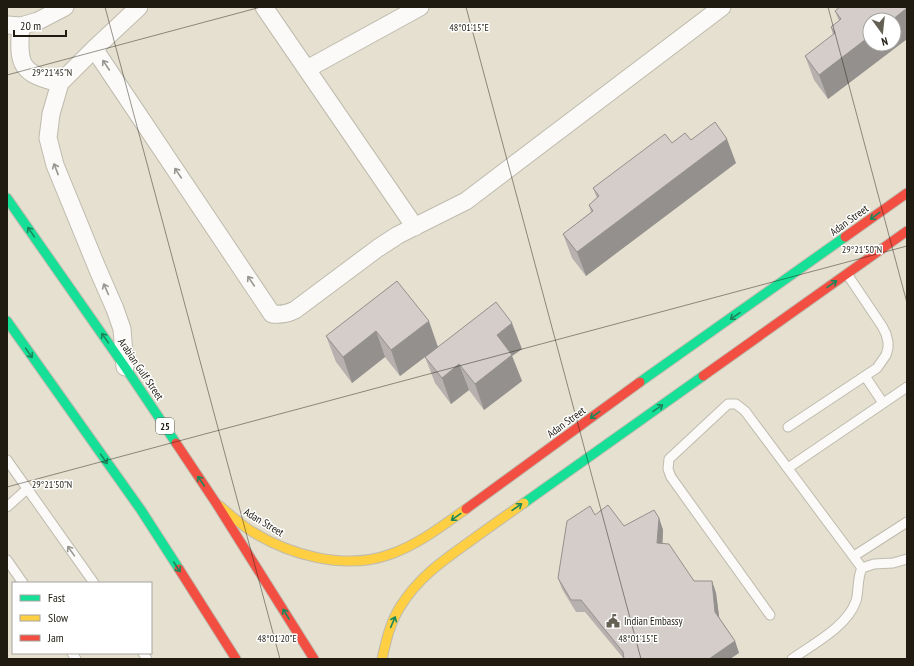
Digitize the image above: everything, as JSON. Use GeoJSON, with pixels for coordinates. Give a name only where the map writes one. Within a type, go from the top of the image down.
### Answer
{"type":"FeatureCollection","features":[{"type":"Feature","properties":{"kind":"main road","name":"Adan Street"},"geometry":{"type":"LineString","coordinates":[[216,503],[238,522],[269,541],[287,549],[325,559],[359,561],[378,558],[398,552],[416,544],[620,402],[757,300],[907,193]]}},
{"type":"Feature","properties":{"kind":"main road","name":"Arabian Gulf Street"},"geometry":{"type":"LineString","coordinates":[[7,198],[125,367],[216,503],[314,659]]}},
{"type":"Feature","properties":{"kind":"main road"},"geometry":{"type":"LineString","coordinates":[[382,659],[386,640],[394,618],[404,599],[417,583],[434,567],[634,420],[772,326],[907,231]]}},
{"type":"Feature","properties":{"kind":"main road"},"geometry":{"type":"LineString","coordinates":[[794,287],[794,277],[797,272]]}},
{"type":"Feature","properties":{"kind":"main road"},"geometry":{"type":"LineString","coordinates":[[800,295],[810,298],[815,296]]}},
{"type":"Feature","properties":{"kind":"main road"},"geometry":{"type":"LineString","coordinates":[[757,300],[768,302]]}},
{"type":"Feature","properties":{"kind":"main road"},"geometry":{"type":"LineString","coordinates":[[772,326],[775,322],[775,310]]}},
{"type":"Feature","properties":{"kind":"main road"},"geometry":{"type":"LineString","coordinates":[[7,321],[141,510],[236,659]]}},
{"type":"Feature","properties":{"kind":"main road"},"geometry":{"type":"LineString","coordinates":[[479,500],[477,507],[480,517],[489,523],[496,522]]}},
{"type":"Feature","properties":{"kind":"street"},"geometry":{"type":"LineString","coordinates":[[60,83],[42,79],[26,70],[20,58],[19,43],[14,25],[38,21],[65,7]]}},
{"type":"Feature","properties":{"kind":"street"},"geometry":{"type":"LineString","coordinates":[[125,367],[122,329],[54,165],[48,138],[51,114],[60,83],[139,7]]}},
{"type":"Feature","properties":{"kind":"street"},"geometry":{"type":"LineString","coordinates":[[264,7],[416,227]]}},
{"type":"Feature","properties":{"kind":"street"},"geometry":{"type":"LineString","coordinates":[[307,69],[420,7]]}},
{"type":"Feature","properties":{"kind":"street"},"geometry":{"type":"LineString","coordinates":[[94,49],[272,314],[288,314],[398,235],[466,201],[722,7]]}},
{"type":"Feature","properties":{"kind":"lane"},"geometry":{"type":"LineString","coordinates":[[788,427],[877,368],[886,355],[888,342],[882,326],[847,274]]}},
{"type":"Feature","properties":{"kind":"lane"},"geometry":{"type":"LineString","coordinates":[[865,376],[884,403]]}},
{"type":"Feature","properties":{"kind":"lane"},"geometry":{"type":"LineString","coordinates":[[788,468],[907,387]]}},
{"type":"Feature","properties":{"kind":"lane"},"geometry":{"type":"LineString","coordinates":[[770,615],[671,477],[668,469],[669,459],[728,404],[736,404],[745,411],[862,568],[856,602],[847,617],[838,627],[792,659]]}},
{"type":"Feature","properties":{"kind":"lane"},"geometry":{"type":"LineString","coordinates":[[7,460],[93,582]]}},
{"type":"Feature","properties":{"kind":"lane"},"geometry":{"type":"LineString","coordinates":[[7,507],[28,489]]}},
{"type":"Feature","properties":{"kind":"lane"},"geometry":{"type":"LineString","coordinates":[[854,556],[907,522]]}},
{"type":"Feature","properties":{"kind":"lane"},"geometry":{"type":"LineString","coordinates":[[862,568],[874,564],[893,563],[907,559]]}},
{"type":"Feature","properties":{"kind":"lane"},"geometry":{"type":"LineString","coordinates":[[7,560],[22,582]]}},
{"type":"Feature","properties":{"kind":"building"},"geometry":{"type":"Polygon","coordinates":[[[840,7],[907,7],[902,12],[862,12],[862,42],[819,75],[805,56],[835,33],[831,27],[841,19],[835,11],[840,7]]]}},
{"type":"Feature","properties":{"kind":"building"},"geometry":{"type":"Polygon","coordinates":[[[715,122],[727,139],[577,252],[563,234],[593,211],[589,205],[599,196],[593,188],[665,134],[672,143],[685,133],[691,140],[715,122]]]}},
{"type":"Feature","properties":{"kind":"building"},"geometry":{"type":"Polygon","coordinates":[[[397,281],[429,321],[391,350],[376,331],[343,357],[326,336],[397,281]]]}},
{"type":"Feature","properties":{"kind":"building"},"geometry":{"type":"Polygon","coordinates":[[[496,302],[512,323],[497,335],[512,355],[475,384],[459,364],[442,378],[425,357],[496,302]]]}},
{"type":"Feature","properties":{"kind":"building"},"geometry":{"type":"Polygon","coordinates":[[[608,505],[624,526],[654,510],[659,518],[657,543],[669,544],[694,581],[712,581],[715,612],[735,641],[709,659],[624,659],[623,652],[581,600],[571,600],[558,578],[567,521],[590,506],[595,515],[608,505]]]}},
{"type":"Feature","properties":{"kind":"traffic: fast"},"geometry":{"type":"LineString","coordinates":[[7,198],[176,443]]}},
{"type":"Feature","properties":{"kind":"traffic: fast"},"geometry":{"type":"LineString","coordinates":[[640,382],[845,237]]}},
{"type":"Feature","properties":{"kind":"traffic: fast"},"geometry":{"type":"LineString","coordinates":[[7,321],[141,510],[179,569]]}},
{"type":"Feature","properties":{"kind":"traffic: fast"},"geometry":{"type":"LineString","coordinates":[[524,503],[703,376]]}},
{"type":"Feature","properties":{"kind":"traffic: slow"},"geometry":{"type":"LineString","coordinates":[[382,659],[394,619],[400,607],[414,587],[449,557],[524,503]]}},
{"type":"Feature","properties":{"kind":"traffic: slow"},"geometry":{"type":"LineString","coordinates":[[220,506],[248,529],[281,546],[317,558],[355,561],[373,559],[401,550],[430,534],[466,509]]}},
{"type":"Feature","properties":{"kind":"traffic: jam"},"geometry":{"type":"LineString","coordinates":[[845,237],[907,193]]}},
{"type":"Feature","properties":{"kind":"traffic: jam"},"geometry":{"type":"LineString","coordinates":[[703,376],[907,231]]}},
{"type":"Feature","properties":{"kind":"traffic: jam"},"geometry":{"type":"LineString","coordinates":[[466,509],[640,382]]}},
{"type":"Feature","properties":{"kind":"traffic: jam"},"geometry":{"type":"LineString","coordinates":[[176,443],[216,503],[314,659]]}},
{"type":"Feature","properties":{"kind":"traffic: jam"},"geometry":{"type":"LineString","coordinates":[[179,569],[236,659]]}},
{"type":"Feature","properties":{"kind":"place","name":"Indian Embassy"},"geometry":{"type":"Point","coordinates":[613,621]}}]}
